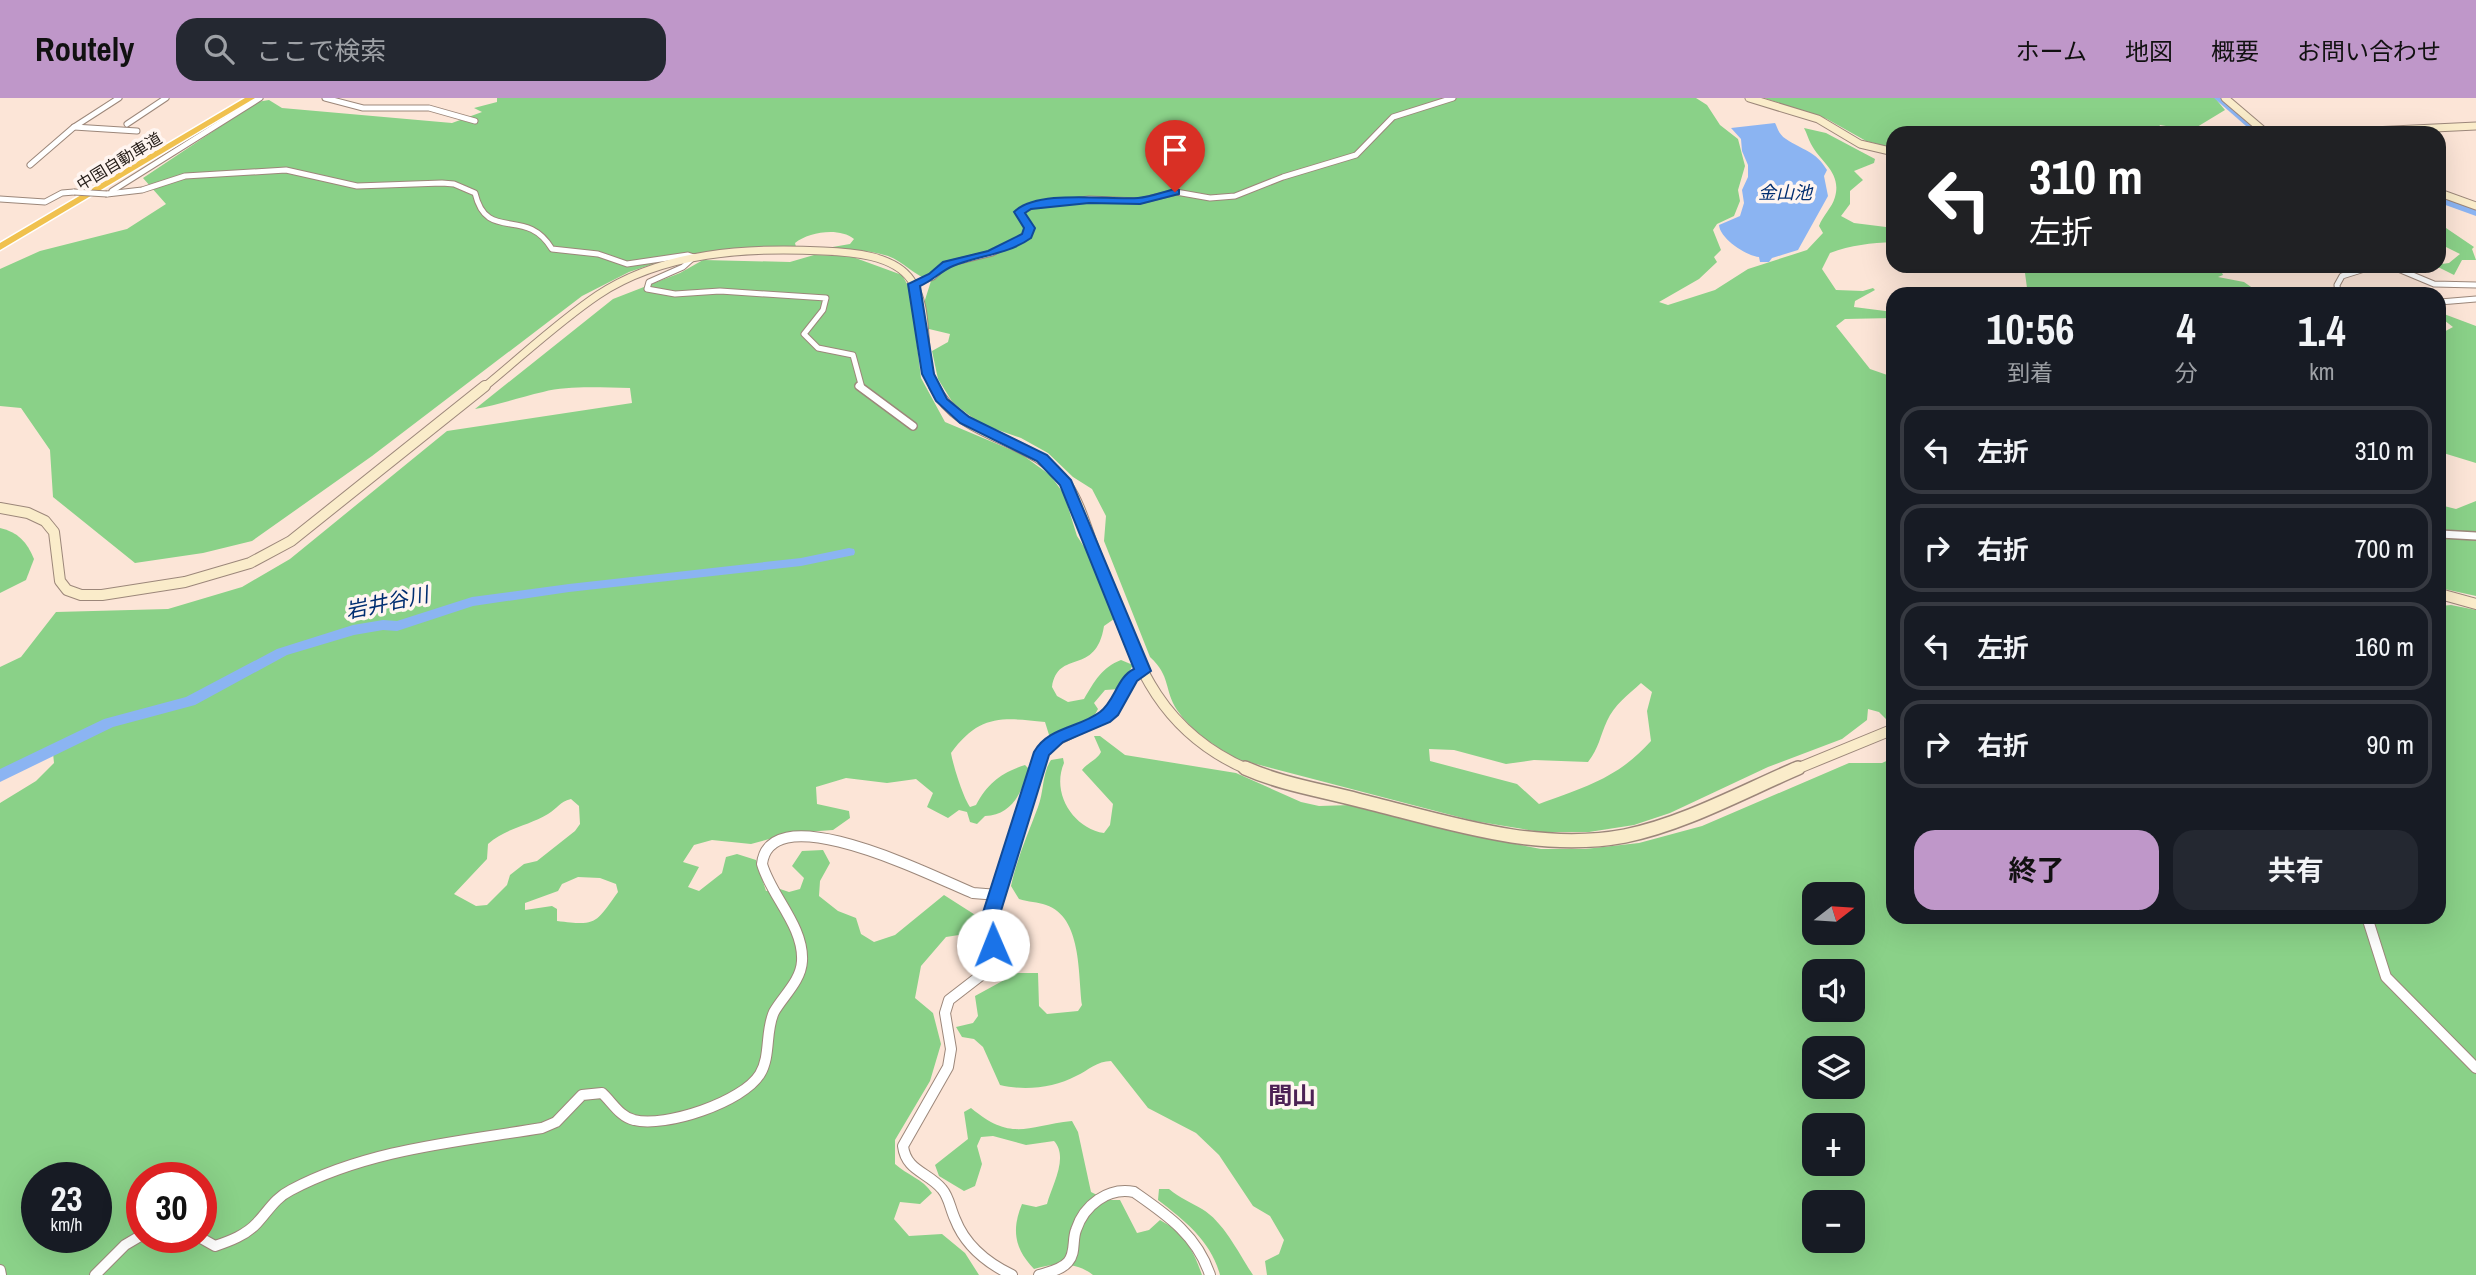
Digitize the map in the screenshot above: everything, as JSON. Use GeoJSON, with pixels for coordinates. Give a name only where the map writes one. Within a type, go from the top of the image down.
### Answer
{"type":"FeatureCollection","features":[{"type":"Feature","properties":{"kind":"highway","name":"中国自動車道"},"geometry":{"type":"LineString","coordinates":[[0,245],[244,98]]}},
{"type":"Feature","properties":{"kind":"highway","name":"中国自動車道"},"geometry":{"type":"LineString","coordinates":[[0,245],[251,98]]}},
{"type":"Feature","properties":{"kind":"street"},"geometry":{"type":"LineString","coordinates":[[30,165],[75,127],[119,98]]}},
{"type":"Feature","properties":{"kind":"street"},"geometry":{"type":"LineString","coordinates":[[127,124],[166,98]]}},
{"type":"Feature","properties":{"kind":"street"},"geometry":{"type":"LineString","coordinates":[[107,194],[260,98]]}},
{"type":"Feature","properties":{"kind":"street"},"geometry":{"type":"LineString","coordinates":[[325,98],[352,108],[392,110],[425,107],[475,121]]}},
{"type":"Feature","properties":{"kind":"street"},"geometry":{"type":"LineString","coordinates":[[914,284],[933,277],[947,264],[992,253],[1027,236],[1030,228],[1019,212],[1028,206],[1089,199],[1140,201],[1175,192],[1210,198],[1235,196],[1283,177],[1356,155],[1393,117],[1453,98]]}},
{"type":"Feature","properties":{"kind":"street"},"geometry":{"type":"LineString","coordinates":[[1749,98],[1818,119],[1860,144],[1886,150]]}},
{"type":"Feature","properties":{"kind":"street"},"geometry":{"type":"LineString","coordinates":[[2225,98],[2258,126]]}},
{"type":"Feature","properties":{"kind":"street"},"geometry":{"type":"LineString","coordinates":[[2446,127],[2476,126]]}},
{"type":"Feature","properties":{"kind":"street"},"geometry":{"type":"LineString","coordinates":[[75,127],[137,131]]}},
{"type":"Feature","properties":{"kind":"street"},"geometry":{"type":"LineString","coordinates":[[0,199],[45,202],[62,193],[107,194],[142,190],[185,176],[286,170],[357,186],[454,184],[475,193],[479,210],[486,218],[534,226],[544,232],[552,249],[598,254],[628,264],[688,255],[694,257]]}},
{"type":"Feature","properties":{"kind":"street"},"geometry":{"type":"LineString","coordinates":[[2446,195],[2476,206]]}},
{"type":"Feature","properties":{"kind":"street"},"geometry":{"type":"LineString","coordinates":[[0,508],[31,514],[51,526],[59,548],[58,574],[62,586],[81,597],[134,592],[247,564],[297,537],[597,296],[645,271],[694,257],[741,253],[854,253],[898,267],[914,284],[928,374],[942,401],[964,420],[1042,458],[1066,484],[1143,671],[1154,693],[1180,727],[1207,748],[1253,772],[1464,825],[1534,838],[1611,838],[1656,827],[1886,732]]}},
{"type":"Feature","properties":{"kind":"street"},"geometry":{"type":"LineString","coordinates":[[694,257],[683,267],[649,282],[647,289],[675,294],[720,291],[826,298],[823,310],[804,334],[807,340],[818,349],[853,355],[859,386],[913,426]]}},
{"type":"Feature","properties":{"kind":"street"},"geometry":{"type":"LineString","coordinates":[[2337,287],[2342,276],[2352,273]]}},
{"type":"Feature","properties":{"kind":"street"},"geometry":{"type":"LineString","coordinates":[[2407,273],[2434,284],[2476,285]]}},
{"type":"Feature","properties":{"kind":"street"},"geometry":{"type":"LineString","coordinates":[[2446,302],[2476,299]]}},
{"type":"Feature","properties":{"kind":"street"},"geometry":{"type":"LineString","coordinates":[[2446,534],[2476,536]]}},
{"type":"Feature","properties":{"kind":"street"},"geometry":{"type":"LineString","coordinates":[[2446,596],[2476,604]]}},
{"type":"Feature","properties":{"kind":"street"},"geometry":{"type":"LineString","coordinates":[[1012,1275],[1001,1270],[968,1243],[959,1230],[946,1194],[929,1177],[908,1167],[903,1157],[903,1146],[946,1073],[951,1052],[945,1008],[951,996],[980,978],[992,956],[989,925],[1042,752],[1058,738],[1104,718],[1132,677],[1143,671]]}},
{"type":"Feature","properties":{"kind":"street"},"geometry":{"type":"LineString","coordinates":[[217,1245],[234,1240],[257,1223],[270,1204],[291,1190],[373,1156],[542,1128],[556,1122],[582,1095],[602,1093],[622,1114],[634,1121],[649,1122],[691,1113],[741,1091],[760,1074],[771,1018],[802,963],[802,951],[789,916],[765,881],[761,866],[763,854],[769,845],[782,839],[816,834],[831,837],[973,893],[998,895]]}},
{"type":"Feature","properties":{"kind":"street"},"geometry":{"type":"LineString","coordinates":[[2369,924],[2386,977],[2476,1068]]}},
{"type":"Feature","properties":{"kind":"street"},"geometry":{"type":"LineString","coordinates":[[1039,1275],[1061,1268],[1070,1261],[1077,1226],[1105,1192],[1124,1188],[1134,1192],[1186,1231],[1200,1249],[1210,1275]]}},
{"type":"Feature","properties":{"kind":"street"},"geometry":{"type":"LineString","coordinates":[[95,1275],[126,1244]]}},
{"type":"Feature","properties":{"kind":"green space"},"geometry":{"type":"Polygon","coordinates":[[[497,98],[1696,98],[1707,105],[1720,125],[1738,139],[1745,166],[1738,190],[1740,201],[1734,216],[1717,224],[1713,230],[1721,250],[1714,257],[1717,262],[1699,279],[1659,302],[1668,305],[1715,290],[1748,269],[1807,250],[1823,233],[1819,226],[1834,201],[1835,181],[1804,128],[1826,133],[1875,159],[1874,163],[1854,171],[1863,180],[1850,191],[1850,204],[1841,216],[1854,223],[1886,227],[1886,243],[1861,245],[1830,253],[1822,269],[1836,290],[1875,290],[1855,301],[1854,307],[1886,311],[1886,318],[1845,319],[1836,326],[1870,369],[1886,375],[1886,719],[1879,712],[1868,709],[1867,720],[1842,739],[1768,767],[1670,813],[1634,825],[1589,832],[1541,832],[1474,821],[1237,759],[1197,732],[1173,703],[1161,670],[1150,657],[1104,541],[1106,516],[1092,489],[1073,477],[1048,453],[1021,438],[981,424],[953,403],[938,379],[932,351],[948,342],[950,334],[929,329],[924,303],[931,281],[888,256],[846,249],[821,249],[850,244],[854,239],[832,232],[808,236],[795,243],[796,247],[680,255],[629,272],[582,296],[372,456],[252,541],[203,553],[135,563],[53,497],[50,450],[21,408],[0,406],[0,269],[40,251],[127,229],[166,204],[143,178],[257,102],[269,100],[282,108],[452,123],[482,112],[474,108],[497,102],[497,98]],[[1641,683],[1610,715],[1588,762],[1534,760],[1506,764],[1454,750],[1429,749],[1430,761],[1517,784],[1539,804],[1600,780],[1639,754],[1651,741],[1647,711],[1652,692],[1641,683]]]}},
{"type":"Feature","properties":{"kind":"green space"},"geometry":{"type":"Polygon","coordinates":[[[1764,98],[2215,98],[2225,110],[2199,126],[1886,126],[1886,146],[1866,141],[1827,119],[1764,98]]]}},
{"type":"Feature","properties":{"kind":"green space"},"geometry":{"type":"Polygon","coordinates":[[[2446,228],[2474,247],[2472,249],[2476,260],[2462,260],[2454,275],[2446,271],[2446,263],[2460,254],[2446,247],[2446,228]]]}},
{"type":"Feature","properties":{"kind":"green space"},"geometry":{"type":"Polygon","coordinates":[[[814,255],[850,256],[902,275],[910,289],[921,378],[945,422],[1021,454],[1050,475],[1064,494],[1077,536],[1090,556],[1114,619],[1104,626],[1100,642],[1093,652],[1062,668],[1056,675],[1052,687],[1057,696],[1068,702],[1084,699],[1095,681],[1109,667],[1121,660],[1133,665],[1119,689],[1105,690],[1094,703],[1098,709],[1092,720],[1050,738],[1045,722],[1016,719],[992,721],[971,731],[961,741],[951,753],[970,807],[976,805],[990,785],[1002,775],[1025,765],[1029,769],[1015,801],[994,815],[985,816],[977,824],[970,822],[967,812],[959,810],[948,818],[927,807],[933,793],[916,779],[887,783],[846,778],[816,787],[817,804],[849,811],[850,818],[833,830],[791,833],[751,844],[712,840],[694,845],[683,862],[699,867],[688,887],[699,891],[722,873],[726,857],[737,854],[756,860],[766,891],[780,889],[789,892],[800,889],[804,878],[792,866],[802,851],[823,850],[830,863],[820,881],[819,896],[838,911],[856,918],[861,934],[874,942],[895,935],[944,895],[980,918],[978,932],[946,937],[921,966],[915,998],[933,1013],[941,1044],[930,1081],[895,1140],[895,1164],[924,1184],[932,1193],[920,1204],[900,1202],[894,1219],[909,1236],[942,1234],[965,1253],[979,1275],[0,1275],[0,803],[36,781],[54,763],[53,753],[39,755],[0,773],[0,667],[21,657],[56,612],[168,609],[242,587],[290,559],[447,431],[632,403],[630,388],[575,388],[543,392],[475,409],[613,299],[680,273],[703,260],[790,262],[814,255]],[[571,799],[561,803],[548,814],[502,834],[488,844],[487,859],[454,894],[476,906],[487,905],[507,885],[510,875],[524,864],[537,861],[575,831],[580,824],[579,806],[571,799]],[[578,877],[562,884],[558,891],[525,903],[525,910],[552,906],[557,909],[557,921],[580,923],[599,917],[618,892],[616,884],[600,878],[578,877]]]}},
{"type":"Feature","properties":{"kind":"green space"},"geometry":{"type":"Polygon","coordinates":[[[2025,273],[2222,273],[2218,277],[2244,282],[2251,287],[2027,287],[2025,273]]]}},
{"type":"Feature","properties":{"kind":"green space"},"geometry":{"type":"Polygon","coordinates":[[[2446,315],[2476,326],[2476,463],[2446,454],[2446,331],[2453,327],[2446,322],[2446,315]]]}},
{"type":"Feature","properties":{"kind":"green space"},"geometry":{"type":"Polygon","coordinates":[[[2476,501],[2476,596],[2446,589],[2446,506],[2456,509],[2476,501]]]}},
{"type":"Feature","properties":{"kind":"green space"},"geometry":{"type":"Polygon","coordinates":[[[0,528],[21,539],[34,559],[26,580],[0,593],[0,528]]]}},
{"type":"Feature","properties":{"kind":"green space"},"geometry":{"type":"Polygon","coordinates":[[[2446,605],[2476,610],[2476,1275],[1267,1275],[1265,1261],[1279,1254],[1284,1240],[1270,1216],[1253,1206],[1219,1155],[1196,1133],[1148,1108],[1111,1061],[1097,1064],[1081,1074],[1049,1086],[1019,1088],[1000,1085],[983,1047],[974,1039],[962,1037],[956,1027],[973,1023],[978,1016],[975,996],[1017,973],[1038,973],[1039,1006],[1047,1014],[1078,1011],[1082,1005],[1076,948],[1066,921],[1058,911],[1046,905],[1019,899],[1011,886],[1051,760],[1063,758],[1060,786],[1074,817],[1093,830],[1104,833],[1110,825],[1113,804],[1082,770],[1101,752],[1094,736],[1100,736],[1125,755],[1236,773],[1301,802],[1319,806],[1351,805],[1459,833],[1541,849],[1585,849],[1639,843],[1702,826],[1849,763],[1886,761],[1886,924],[2446,924],[2446,605]]]}},
{"type":"Feature","properties":{"kind":"green space"},"geometry":{"type":"Polygon","coordinates":[[[971,1108],[985,1119],[1009,1128],[1031,1128],[1072,1121],[1078,1132],[1091,1192],[1107,1200],[1120,1200],[1137,1233],[1149,1230],[1160,1220],[1175,1230],[1187,1243],[1202,1275],[1093,1275],[1079,1267],[1064,1264],[1034,1269],[1019,1247],[1017,1223],[1022,1204],[1036,1207],[1047,1204],[1060,1163],[1058,1148],[1054,1141],[1026,1145],[993,1136],[981,1137],[977,1146],[982,1164],[975,1186],[964,1191],[939,1176],[935,1165],[968,1139],[964,1112],[971,1108]]]}},
{"type":"Feature","properties":{"kind":"green space"},"geometry":{"type":"Polygon","coordinates":[[[1159,1189],[1169,1189],[1210,1215],[1237,1248],[1253,1275],[1220,1275],[1204,1242],[1158,1200],[1159,1189]]]}},
{"type":"Feature","properties":{"kind":"water","name":"金山池"},"geometry":{"type":"Polygon","coordinates":[[[1775,123],[1783,137],[1823,164],[1827,170],[1824,176],[1828,196],[1798,250],[1772,258],[1769,262],[1760,262],[1759,257],[1741,250],[1729,241],[1719,225],[1740,216],[1744,203],[1742,190],[1748,177],[1748,165],[1742,151],[1741,139],[1731,128],[1775,123]]]}},
{"type":"Feature","properties":{"kind":"waterway"},"geometry":{"type":"LineString","coordinates":[[2218,98],[2251,126]]}},
{"type":"Feature","properties":{"kind":"waterway"},"geometry":{"type":"LineString","coordinates":[[2446,202],[2476,213]]}},
{"type":"Feature","properties":{"kind":"waterway","name":"岩井谷川"},"geometry":{"type":"LineString","coordinates":[[0,776],[109,723],[190,701],[282,652],[353,630],[383,625],[397,626],[472,602],[569,588],[801,562],[849,552]]}},
{"type":"Feature","properties":{"kind":"district","name":"間山"},"geometry":{"type":"Point","coordinates":[1292,1096]}},
{"type":"Feature","properties":{"kind":"route"},"geometry":{"type":"LineString","coordinates":[[993,945],[989,930],[991,914],[1042,752],[1058,738],[1104,718],[1132,677],[1143,671],[1066,484],[1042,458],[964,420],[942,401],[928,374],[914,284],[933,277],[947,264],[992,253],[1027,236],[1030,228],[1019,212],[1028,206],[1089,199],[1140,201],[1175,192]]}}]}
